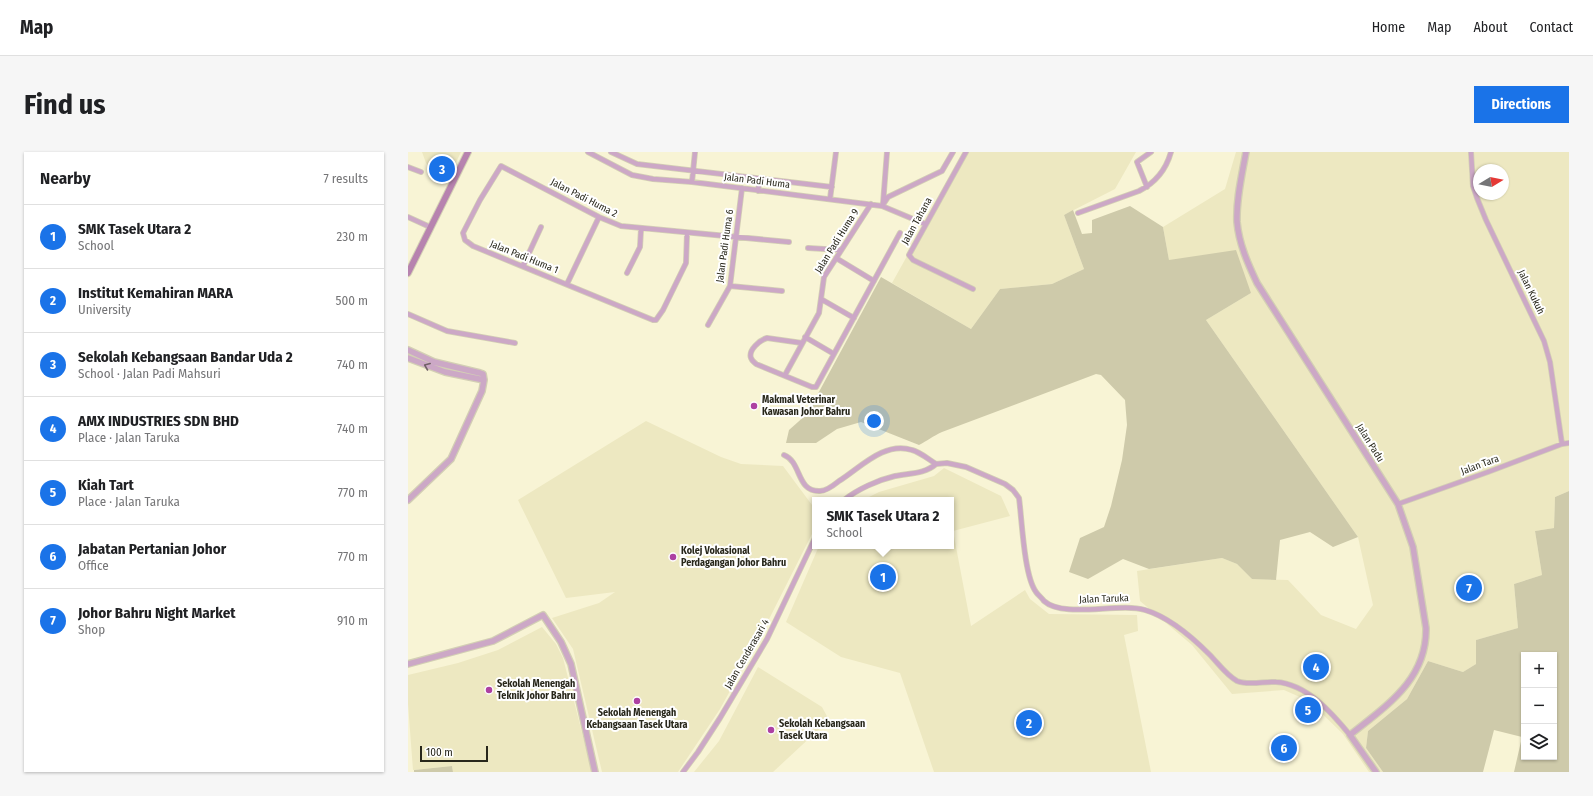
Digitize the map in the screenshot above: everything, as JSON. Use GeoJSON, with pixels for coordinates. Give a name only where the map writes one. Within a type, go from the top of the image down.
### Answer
{"type":"FeatureCollection","features":[{"type":"Feature","properties":{"kind":"main road"},"geometry":{"type":"LineString","coordinates":[[408,273],[468,152]]}},
{"type":"Feature","properties":{"kind":"street","name":"Jalan Padi Huma"},"geometry":{"type":"LineString","coordinates":[[588,152],[632,175],[653,179],[692,182],[871,204],[882,206],[925,224]]}},
{"type":"Feature","properties":{"kind":"street","name":"Jalan Padi Huma"},"geometry":{"type":"LineString","coordinates":[[611,152],[638,164],[832,187]]}},
{"type":"Feature","properties":{"kind":"street"},"geometry":{"type":"LineString","coordinates":[[692,182],[695,152]]}},
{"type":"Feature","properties":{"kind":"street"},"geometry":{"type":"LineString","coordinates":[[830,199],[836,152]]}},
{"type":"Feature","properties":{"kind":"street"},"geometry":{"type":"LineString","coordinates":[[882,206],[887,152]]}},
{"type":"Feature","properties":{"kind":"street"},"geometry":{"type":"LineString","coordinates":[[882,206],[888,197],[942,171],[953,152]]}},
{"type":"Feature","properties":{"kind":"street","name":"Jalan Tahana"},"geometry":{"type":"LineString","coordinates":[[966,152],[909,254],[910,257],[973,290]]}},
{"type":"Feature","properties":{"kind":"street"},"geometry":{"type":"LineString","coordinates":[[1147,187],[1137,162],[1151,152]]}},
{"type":"Feature","properties":{"kind":"street"},"geometry":{"type":"LineString","coordinates":[[1078,213],[1147,187],[1156,180],[1169,159],[1171,152]]}},
{"type":"Feature","properties":{"kind":"street","name":"Jalan Padu"},"geometry":{"type":"LineString","coordinates":[[1246,152],[1240,188],[1237,221],[1248,263],[1257,283],[1398,504],[1413,547],[1422,595],[1426,639],[1419,664],[1402,692],[1350,735]]}},
{"type":"Feature","properties":{"kind":"street","name":"Jalan Kukuh"},"geometry":{"type":"LineString","coordinates":[[1471,152],[1473,186],[1477,198],[1544,341],[1550,362],[1562,444]]}},
{"type":"Feature","properties":{"kind":"street"},"geometry":{"type":"LineString","coordinates":[[408,166],[421,172]]}},
{"type":"Feature","properties":{"kind":"street","name":"Jalan Padi Huma 2"},"geometry":{"type":"LineString","coordinates":[[501,166],[617,225],[687,234],[736,236],[789,242]]}},
{"type":"Feature","properties":{"kind":"street","name":"Jalan Padi Huma 1"},"geometry":{"type":"LineString","coordinates":[[501,166],[480,200],[463,232],[465,240],[473,246],[653,320],[656,320],[663,310],[686,263],[687,234]]}},
{"type":"Feature","properties":{"kind":"street"},"geometry":{"type":"LineString","coordinates":[[758,190],[760,178]]}},
{"type":"Feature","properties":{"kind":"street","name":"Jalan Padi Huma 6"},"geometry":{"type":"LineString","coordinates":[[708,325],[730,286],[742,188]]}},
{"type":"Feature","properties":{"kind":"street","name":"Jalan Padi Huma 9"},"geometry":{"type":"LineString","coordinates":[[785,375],[819,313],[824,277],[871,204]]}},
{"type":"Feature","properties":{"kind":"street"},"geometry":{"type":"LineString","coordinates":[[408,217],[430,227]]}},
{"type":"Feature","properties":{"kind":"street"},"geometry":{"type":"LineString","coordinates":[[567,284],[599,217]]}},
{"type":"Feature","properties":{"kind":"street"},"geometry":{"type":"LineString","coordinates":[[523,266],[541,227]]}},
{"type":"Feature","properties":{"kind":"street"},"geometry":{"type":"LineString","coordinates":[[627,274],[640,247],[641,229]]}},
{"type":"Feature","properties":{"kind":"street"},"geometry":{"type":"LineString","coordinates":[[802,343],[766,338],[761,339],[756,344],[751,354],[751,358],[756,364],[815,388],[900,234]]}},
{"type":"Feature","properties":{"kind":"street"},"geometry":{"type":"LineString","coordinates":[[808,248],[841,250]]}},
{"type":"Feature","properties":{"kind":"street"},"geometry":{"type":"LineString","coordinates":[[836,258],[874,281]]}},
{"type":"Feature","properties":{"kind":"street"},"geometry":{"type":"LineString","coordinates":[[730,286],[782,292]]}},
{"type":"Feature","properties":{"kind":"street"},"geometry":{"type":"LineString","coordinates":[[821,299],[854,318]]}},
{"type":"Feature","properties":{"kind":"street"},"geometry":{"type":"LineString","coordinates":[[408,314],[447,331],[515,343]]}},
{"type":"Feature","properties":{"kind":"street"},"geometry":{"type":"LineString","coordinates":[[805,337],[834,354]]}},
{"type":"Feature","properties":{"kind":"street"},"geometry":{"type":"LineString","coordinates":[[408,350],[434,362],[483,374],[484,380],[482,391],[451,459],[408,500]]}},
{"type":"Feature","properties":{"kind":"street"},"geometry":{"type":"LineString","coordinates":[[408,358],[445,372],[484,380]]}},
{"type":"Feature","properties":{"kind":"street","name":"Jalan Tara"},"geometry":{"type":"LineString","coordinates":[[1398,504],[1562,444],[1569,443]]}},
{"type":"Feature","properties":{"kind":"street"},"geometry":{"type":"LineString","coordinates":[[784,455],[789,457],[796,467],[801,481],[810,489],[820,491],[826,490],[866,461],[881,453],[891,450],[901,448],[912,450],[936,464],[928,470],[883,480],[850,497]]}},
{"type":"Feature","properties":{"kind":"street","name":"Jalan Taruka"},"geometry":{"type":"LineString","coordinates":[[936,464],[947,463],[966,467],[1005,484],[1013,490],[1019,498],[1029,574],[1036,592],[1046,602],[1056,607],[1067,609],[1134,607],[1161,616],[1184,632],[1238,681],[1276,682],[1298,687],[1323,705],[1350,735],[1376,772]]}},
{"type":"Feature","properties":{"kind":"street","name":"Jalan Cenderasari 4"},"geometry":{"type":"LineString","coordinates":[[683,772],[720,718],[767,639],[812,544]]}},
{"type":"Feature","properties":{"kind":"street"},"geometry":{"type":"LineString","coordinates":[[408,664],[493,641],[543,615],[561,642],[571,664],[595,772]]}},
{"type":"Feature","properties":{"kind":"shaded area"},"geometry":{"type":"Polygon","coordinates":[[[422,152],[461,152],[446,183],[426,163],[422,152]]]}},
{"type":"Feature","properties":{"kind":"shaded area"},"geometry":{"type":"Polygon","coordinates":[[[965,152],[1136,152],[1115,189],[1064,215],[1084,269],[1052,284],[1000,289],[971,329],[892,283],[965,152]]]}},
{"type":"Feature","properties":{"kind":"shaded area"},"geometry":{"type":"Polygon","coordinates":[[[1236,152],[1569,152],[1569,491],[1555,497],[1554,528],[1535,531],[1542,575],[1514,584],[1518,628],[1476,640],[1476,664],[1463,672],[1428,661],[1407,699],[1368,731],[1366,748],[1383,772],[1369,772],[1343,734],[1309,701],[1284,690],[1232,694],[1192,645],[1140,601],[1137,571],[1222,558],[1237,564],[1252,579],[1288,580],[1321,615],[1356,629],[1373,605],[1358,537],[1206,320],[1251,293],[1169,260],[1163,227],[1225,189],[1236,152]]]}},
{"type":"Feature","properties":{"kind":"shaded area"},"geometry":{"type":"Polygon","coordinates":[[[1130,206],[1163,227],[1169,260],[1236,250],[1251,293],[1206,320],[1358,537],[1333,547],[1310,532],[1280,540],[1276,580],[1252,579],[1237,564],[1222,558],[1149,569],[1123,559],[1088,579],[1069,572],[1080,538],[1104,527],[1111,506],[1122,460],[1127,425],[1125,400],[1101,375],[1096,374],[942,432],[919,445],[861,422],[837,429],[816,443],[786,443],[789,430],[807,414],[881,277],[971,329],[1000,289],[1052,284],[1084,269],[1064,215],[1073,210],[1082,234],[1092,233],[1092,220],[1130,206]]]}},
{"type":"Feature","properties":{"kind":"shaded area","name":"Kolej Vokasional Perdagangan Johor Bahru"},"geometry":{"type":"Polygon","coordinates":[[[646,421],[721,457],[741,464],[783,466],[812,505],[812,534],[762,633],[720,709],[678,772],[602,772],[573,649],[552,618],[599,603],[615,592],[566,598],[518,500],[646,421]]]}},
{"type":"Feature","properties":{"kind":"shaded area"},"geometry":{"type":"Polygon","coordinates":[[[944,468],[1001,496],[1010,516],[954,531],[954,497],[869,497],[879,492],[934,476],[944,468]]]}},
{"type":"Feature","properties":{"kind":"shaded area"},"geometry":{"type":"Polygon","coordinates":[[[1569,491],[1569,772],[1514,772],[1521,741],[1521,760],[1557,760],[1557,652],[1521,652],[1521,737],[1494,730],[1483,772],[1383,772],[1366,748],[1368,731],[1407,699],[1428,661],[1463,672],[1476,664],[1476,640],[1518,628],[1514,584],[1542,575],[1535,531],[1554,528],[1555,497],[1569,491]]]}},
{"type":"Feature","properties":{"kind":"shaded area"},"geometry":{"type":"Polygon","coordinates":[[[954,536],[971,626],[1025,590],[1030,599],[1049,614],[1137,615],[1138,631],[1124,635],[1151,772],[934,772],[900,673],[841,657],[786,622],[818,549],[954,549],[954,536]]]}},
{"type":"Feature","properties":{"kind":"shaded area","name":"Sekolah Menengah Teknik Johor Bahru"},"geometry":{"type":"Polygon","coordinates":[[[542,627],[556,644],[563,658],[592,772],[453,772],[452,766],[413,770],[408,704],[408,675],[458,663],[498,650],[542,627]]]}},
{"type":"Feature","properties":{"kind":"shaded area","name":"Sekolah Kebangsaan Tasek Utara"},"geometry":{"type":"Polygon","coordinates":[[[758,667],[822,707],[829,720],[773,772],[694,772],[719,741],[758,667]]]}},
{"type":"Feature","properties":{"kind":"shaded area"},"geometry":{"type":"Polygon","coordinates":[[[452,766],[453,772],[414,772],[414,770],[452,766]]]}},
{"type":"Feature","properties":{"kind":"place","name":"Sekolah Kebangsaan Bandar Uda 2"},"geometry":{"type":"Point","coordinates":[442,169]}},
{"type":"Feature","properties":{"kind":"place","name":"Makmal Veterinar Kawasan Johor Bahru"},"geometry":{"type":"Point","coordinates":[754,406]}},
{"type":"Feature","properties":{"kind":"place","name":"Kolej Vokasional Perdagangan Johor Bahru"},"geometry":{"type":"Point","coordinates":[673,557]}},
{"type":"Feature","properties":{"kind":"place","name":"SMK Tasek Utara 2"},"geometry":{"type":"Point","coordinates":[883,577]}},
{"type":"Feature","properties":{"kind":"place","name":"Johor Bahru Night Market"},"geometry":{"type":"Point","coordinates":[1469,588]}},
{"type":"Feature","properties":{"kind":"place","name":"AMX INDUSTRIES SDN BHD"},"geometry":{"type":"Point","coordinates":[1316,667]}},
{"type":"Feature","properties":{"kind":"place","name":"Sekolah Menengah Teknik Johor Bahru"},"geometry":{"type":"Point","coordinates":[489,690]}},
{"type":"Feature","properties":{"kind":"place","name":"Sekolah Menengah Kebangsaan Tasek Utara"},"geometry":{"type":"Point","coordinates":[637,701]}},
{"type":"Feature","properties":{"kind":"place","name":"Kiah Tart"},"geometry":{"type":"Point","coordinates":[1308,710]}},
{"type":"Feature","properties":{"kind":"place","name":"Institut Kemahiran MARA"},"geometry":{"type":"Point","coordinates":[1029,723]}},
{"type":"Feature","properties":{"kind":"place","name":"Sekolah Kebangsaan Tasek Utara"},"geometry":{"type":"Point","coordinates":[771,730]}},
{"type":"Feature","properties":{"kind":"place","name":"Jabatan Pertanian Johor"},"geometry":{"type":"Point","coordinates":[1284,748]}}]}
